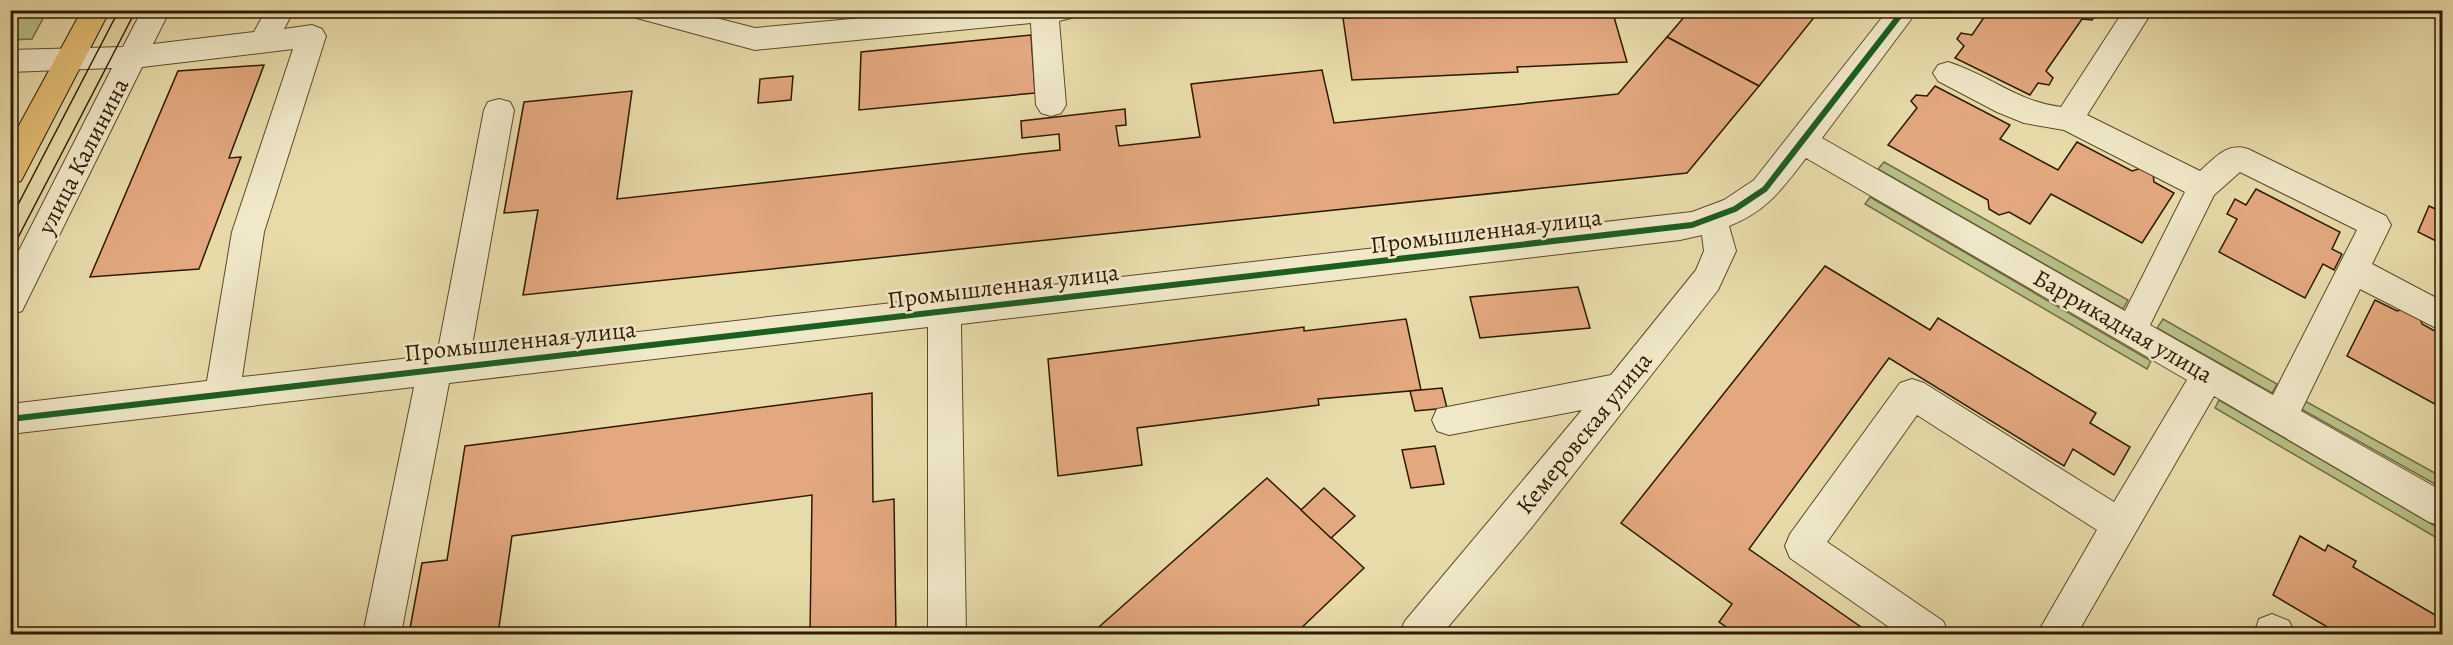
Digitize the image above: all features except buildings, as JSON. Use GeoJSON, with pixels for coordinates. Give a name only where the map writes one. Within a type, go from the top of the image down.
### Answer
{"type":"FeatureCollection","features":[{"type":"Feature","properties":{"kind":"main road"},"geometry":{"type":"LineString","coordinates":[[10,172],[96,10]]}},
{"type":"Feature","properties":{"kind":"street","name":"улица Калинина"},"geometry":{"type":"LineString","coordinates":[[10,302],[156,10]]}},
{"type":"Feature","properties":{"kind":"street"},"geometry":{"type":"LineString","coordinates":[[263,42],[280,10]]}},
{"type":"Feature","properties":{"kind":"street"},"geometry":{"type":"LineString","coordinates":[[643,10],[755,39],[1054,12],[1051,105]]}},
{"type":"Feature","properties":{"kind":"street","name":"Промышленная улица"},"geometry":{"type":"LineString","coordinates":[[10,418],[1644,231],[1711,221],[1742,208],[1765,189],[1904,10]]}},
{"type":"Feature","properties":{"kind":"street"},"geometry":{"type":"LineString","coordinates":[[2069,119],[2139,10]]}},
{"type":"Feature","properties":{"kind":"street"},"geometry":{"type":"LineString","coordinates":[[10,61],[133,57],[312,36],[248,232],[222,394]]}},
{"type":"Feature","properties":{"kind":"street"},"geometry":{"type":"LineString","coordinates":[[1948,73],[2007,104],[2035,115],[2069,119],[2203,187]]}},
{"type":"Feature","properties":{"kind":"street"},"geometry":{"type":"LineString","coordinates":[[382,634],[500,110]]}},
{"type":"Feature","properties":{"kind":"street","name":"Баррикадная улица"},"geometry":{"type":"LineString","coordinates":[[1803,142],[2442,510]]}},
{"type":"Feature","properties":{"kind":"street"},"geometry":{"type":"LineString","coordinates":[[2131,331],[2203,187],[2237,157],[2375,225],[2280,417]]}},
{"type":"Feature","properties":{"kind":"street","name":"Кемеровская улица"},"geometry":{"type":"LineString","coordinates":[[1418,634],[1620,388],[1720,260],[1721,240],[1711,221]]}},
{"type":"Feature","properties":{"kind":"street"},"geometry":{"type":"LineString","coordinates":[[2353,270],[2442,317]]}},
{"type":"Feature","properties":{"kind":"street"},"geometry":{"type":"LineString","coordinates":[[944,311],[947,634]]}},
{"type":"Feature","properties":{"kind":"street"},"geometry":{"type":"LineString","coordinates":[[2056,634],[2208,376]]}},
{"type":"Feature","properties":{"kind":"street"},"geometry":{"type":"LineString","coordinates":[[1449,420],[1620,388]]}},
{"type":"Feature","properties":{"kind":"street"},"geometry":{"type":"LineString","coordinates":[[1930,634],[1803,546],[1912,394],[2120,525]]}},
{"type":"Feature","properties":{"kind":"green space"},"geometry":{"type":"Polygon","coordinates":[[[23,11],[47,11],[32,39],[11,40],[11,33],[23,11]]]}},
{"type":"Feature","properties":{"kind":"green space"},"geometry":{"type":"Polygon","coordinates":[[[1884,162],[2128,300],[2123,309],[1878,169],[1884,162]]]}},
{"type":"Feature","properties":{"kind":"green space"},"geometry":{"type":"Polygon","coordinates":[[[1870,197],[2151,361],[2147,369],[1865,204],[1870,197]]]}},
{"type":"Feature","properties":{"kind":"green space"},"geometry":{"type":"Polygon","coordinates":[[[2163,319],[2277,384],[2272,393],[2157,328],[2163,319]]]}},
{"type":"Feature","properties":{"kind":"green space"},"geometry":{"type":"Polygon","coordinates":[[[2219,400],[2442,530],[2442,541],[2215,408],[2219,400]]]}},
{"type":"Feature","properties":{"kind":"green space"},"geometry":{"type":"Polygon","coordinates":[[[2305,401],[2442,477],[2442,488],[2301,409],[2305,401]]]}},
{"type":"Feature","properties":{"kind":"tram line"},"geometry":{"type":"LineString","coordinates":[[10,220],[119,10]]}},
{"type":"Feature","properties":{"kind":"tram line"},"geometry":{"type":"LineString","coordinates":[[10,253],[136,10]]}},
{"type":"Feature","properties":{"kind":"cycle path"},"geometry":{"type":"LineString","coordinates":[[10,419],[1692,225],[1735,209],[1765,189],[1904,10]]}}]}
